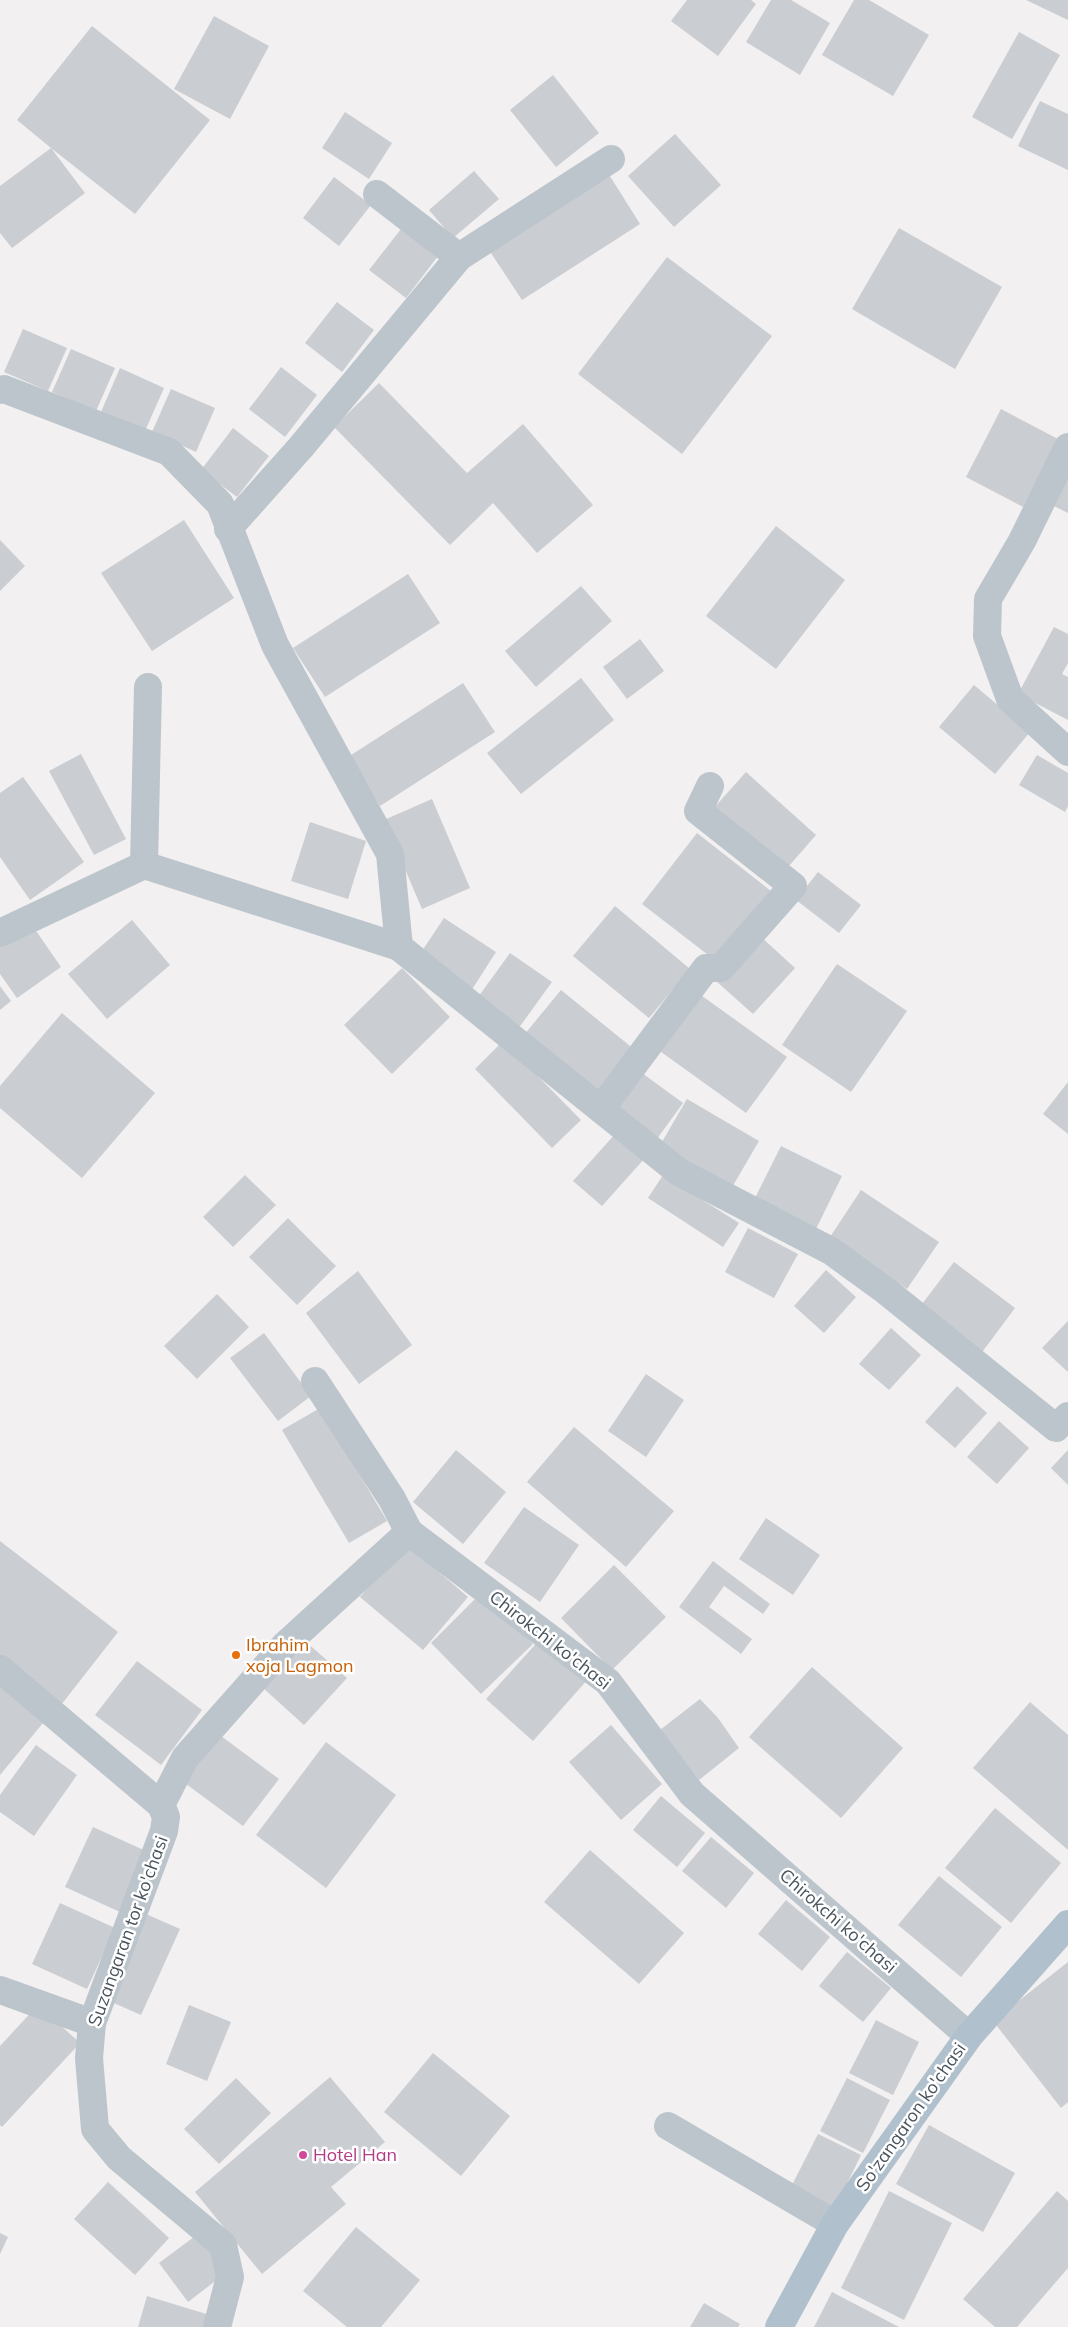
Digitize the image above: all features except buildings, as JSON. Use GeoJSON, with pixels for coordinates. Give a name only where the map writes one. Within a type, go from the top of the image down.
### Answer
{"type":"FeatureCollection","features":[{"type":"Feature","properties":{"kind":"main road","name":"So'zangaron ko'chasi"},"geometry":{"type":"LineString","coordinates":[[779,2327],[835,2224],[969,2036],[1068,1924]]}},
{"type":"Feature","properties":{"kind":"street"},"geometry":{"type":"LineString","coordinates":[[228,529],[302,447],[459,257],[611,159]]}},
{"type":"Feature","properties":{"kind":"street"},"geometry":{"type":"LineString","coordinates":[[377,194],[459,257]]}},
{"type":"Feature","properties":{"kind":"street"},"geometry":{"type":"LineString","coordinates":[[0,390],[4,389],[169,452],[220,504],[228,529],[275,645],[390,854],[399,947]]}},
{"type":"Feature","properties":{"kind":"street"},"geometry":{"type":"LineString","coordinates":[[1068,447],[1022,540],[988,598],[987,636],[1010,699],[1068,752]]}},
{"type":"Feature","properties":{"kind":"street"},"geometry":{"type":"LineString","coordinates":[[144,865],[148,687]]}},
{"type":"Feature","properties":{"kind":"street"},"geometry":{"type":"LineString","coordinates":[[601,1109],[706,968],[721,968],[793,886],[698,811],[710,786]]}},
{"type":"Feature","properties":{"kind":"street"},"geometry":{"type":"LineString","coordinates":[[0,933],[144,865],[399,947],[679,1172],[831,1251],[886,1291],[1056,1428],[1068,1416]]}},
{"type":"Feature","properties":{"kind":"street"},"geometry":{"type":"LineString","coordinates":[[0,1669],[161,1805],[185,1758],[285,1645],[409,1532],[392,1499],[315,1381]]}},
{"type":"Feature","properties":{"kind":"street","name":"Chirokchi ko'chasi"},"geometry":{"type":"LineString","coordinates":[[409,1532],[608,1682],[692,1794],[969,2036]]}},
{"type":"Feature","properties":{"kind":"street","name":"Suzangaran tor ko'chasi"},"geometry":{"type":"LineString","coordinates":[[161,1805],[166,1817],[164,1831],[92,2023],[89,2058],[95,2129],[119,2158],[223,2245],[230,2277],[217,2327]]}},
{"type":"Feature","properties":{"kind":"street"},"geometry":{"type":"LineString","coordinates":[[0,1990],[92,2023]]}},
{"type":"Feature","properties":{"kind":"street"},"geometry":{"type":"LineString","coordinates":[[668,2126],[835,2224]]}},
{"type":"Feature","properties":{"kind":"place","name":"Ibrahim xoja Lagmon"},"geometry":{"type":"Point","coordinates":[236,1655]}},
{"type":"Feature","properties":{"kind":"place","name":"Hotel Han"},"geometry":{"type":"Point","coordinates":[303,2155]}}]}
